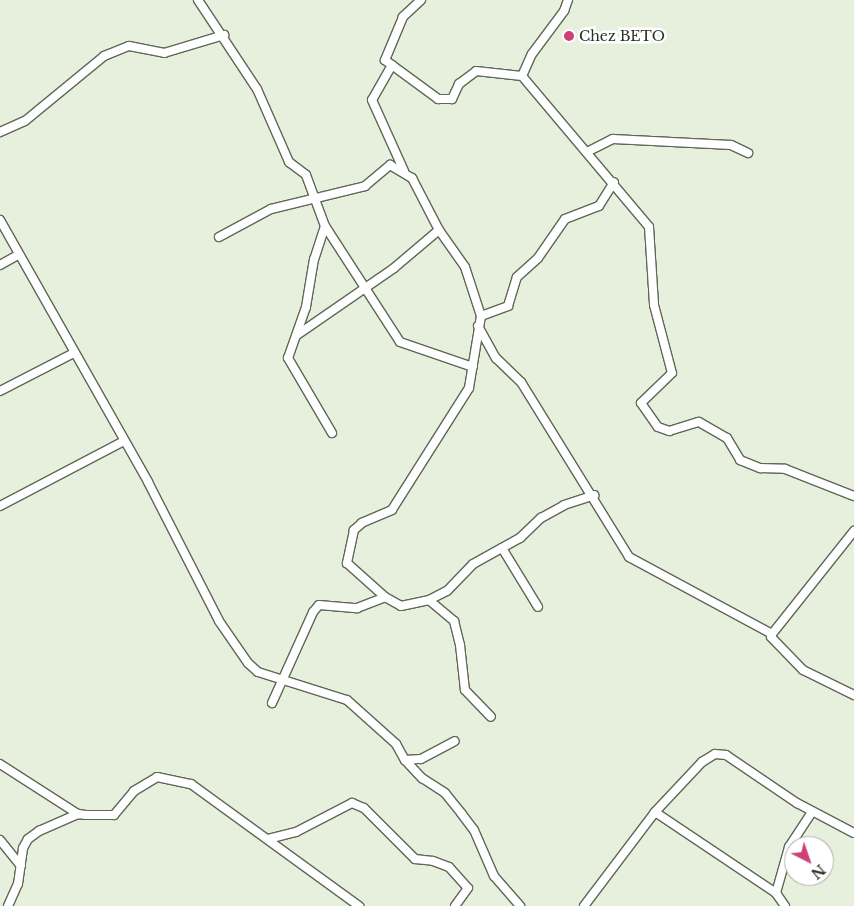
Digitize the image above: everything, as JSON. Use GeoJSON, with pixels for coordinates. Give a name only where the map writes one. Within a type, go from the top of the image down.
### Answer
{"type":"FeatureCollection","features":[{"type":"Feature","properties":{"kind":"street"},"geometry":{"type":"LineString","coordinates":[[198,0],[224,35],[258,89],[289,162],[306,175],[325,226],[400,342],[473,367]]}},
{"type":"Feature","properties":{"kind":"street"},"geometry":{"type":"LineString","coordinates":[[421,0],[403,17],[385,60],[438,99],[452,100],[459,84],[476,72],[522,76],[614,182],[649,227],[654,304],[672,373],[640,402],[658,426],[669,431],[698,422],[727,438],[740,460],[760,468],[785,469],[854,496]]}},
{"type":"Feature","properties":{"kind":"street"},"geometry":{"type":"LineString","coordinates":[[522,76],[532,54],[564,11],[568,0]]}},
{"type":"Feature","properties":{"kind":"street"},"geometry":{"type":"LineString","coordinates":[[0,132],[25,121],[104,56],[129,46],[164,54],[224,35]]}},
{"type":"Feature","properties":{"kind":"street"},"geometry":{"type":"LineString","coordinates":[[392,65],[372,100],[405,173]]}},
{"type":"Feature","properties":{"kind":"street"},"geometry":{"type":"LineString","coordinates":[[587,152],[613,139],[731,145],[748,153]]}},
{"type":"Feature","properties":{"kind":"street"},"geometry":{"type":"LineString","coordinates":[[218,237],[271,209],[365,186],[390,165],[412,178],[440,230],[465,267],[481,316],[469,388],[392,510],[362,522],[354,530],[347,563],[385,597],[401,606],[429,600],[447,591],[473,564],[520,538],[540,518],[564,505],[594,495]]}},
{"type":"Feature","properties":{"kind":"street"},"geometry":{"type":"LineString","coordinates":[[481,316],[508,306],[517,277],[538,258],[565,219],[600,206],[614,182]]}},
{"type":"Feature","properties":{"kind":"street"},"geometry":{"type":"LineString","coordinates":[[0,220],[124,441],[234,647],[258,672],[284,678],[347,700],[396,744],[405,760],[422,778],[445,793],[461,813],[474,830],[494,876],[520,906]]}},
{"type":"Feature","properties":{"kind":"street"},"geometry":{"type":"LineString","coordinates":[[325,226],[314,259],[306,307],[288,358],[332,433]]}},
{"type":"Feature","properties":{"kind":"street"},"geometry":{"type":"LineString","coordinates":[[296,336],[394,268],[440,230]]}},
{"type":"Feature","properties":{"kind":"street"},"geometry":{"type":"LineString","coordinates":[[0,265],[18,255]]}},
{"type":"Feature","properties":{"kind":"street"},"geometry":{"type":"LineString","coordinates":[[478,326],[496,358],[521,382],[594,495],[629,556],[772,634]]}},
{"type":"Feature","properties":{"kind":"street"},"geometry":{"type":"LineString","coordinates":[[0,391],[74,353]]}},
{"type":"Feature","properties":{"kind":"street"},"geometry":{"type":"LineString","coordinates":[[0,506],[124,441]]}},
{"type":"Feature","properties":{"kind":"street"},"geometry":{"type":"LineString","coordinates":[[854,531],[771,637],[803,670],[854,695]]}},
{"type":"Feature","properties":{"kind":"street"},"geometry":{"type":"LineString","coordinates":[[502,548],[538,607]]}},
{"type":"Feature","properties":{"kind":"street"},"geometry":{"type":"LineString","coordinates":[[272,703],[313,612],[320,605],[357,608],[385,597]]}},
{"type":"Feature","properties":{"kind":"street"},"geometry":{"type":"LineString","coordinates":[[429,600],[454,621],[460,645],[465,690],[491,717]]}},
{"type":"Feature","properties":{"kind":"street"},"geometry":{"type":"LineString","coordinates":[[405,760],[421,759],[455,741]]}},
{"type":"Feature","properties":{"kind":"street"},"geometry":{"type":"LineString","coordinates":[[584,906],[655,812],[702,762],[715,754],[726,755],[812,812],[854,833]]}},
{"type":"Feature","properties":{"kind":"street"},"geometry":{"type":"LineString","coordinates":[[0,764],[78,814]]}},
{"type":"Feature","properties":{"kind":"street"},"geometry":{"type":"LineString","coordinates":[[8,906],[15,894],[28,839],[78,814],[114,815],[142,785],[157,777],[194,786],[359,906]]}},
{"type":"Feature","properties":{"kind":"street"},"geometry":{"type":"LineString","coordinates":[[268,839],[296,832],[352,804],[358,806],[415,859],[433,861],[450,867],[468,888],[455,906]]}},
{"type":"Feature","properties":{"kind":"street"},"geometry":{"type":"LineString","coordinates":[[655,812],[776,893],[785,906]]}},
{"type":"Feature","properties":{"kind":"street"},"geometry":{"type":"LineString","coordinates":[[776,893],[789,847],[812,812]]}},
{"type":"Feature","properties":{"kind":"street"},"geometry":{"type":"LineString","coordinates":[[0,840],[21,866]]}},
{"type":"Feature","properties":{"kind":"place","name":"Chez BETO"},"geometry":{"type":"Point","coordinates":[569,36]}}]}
